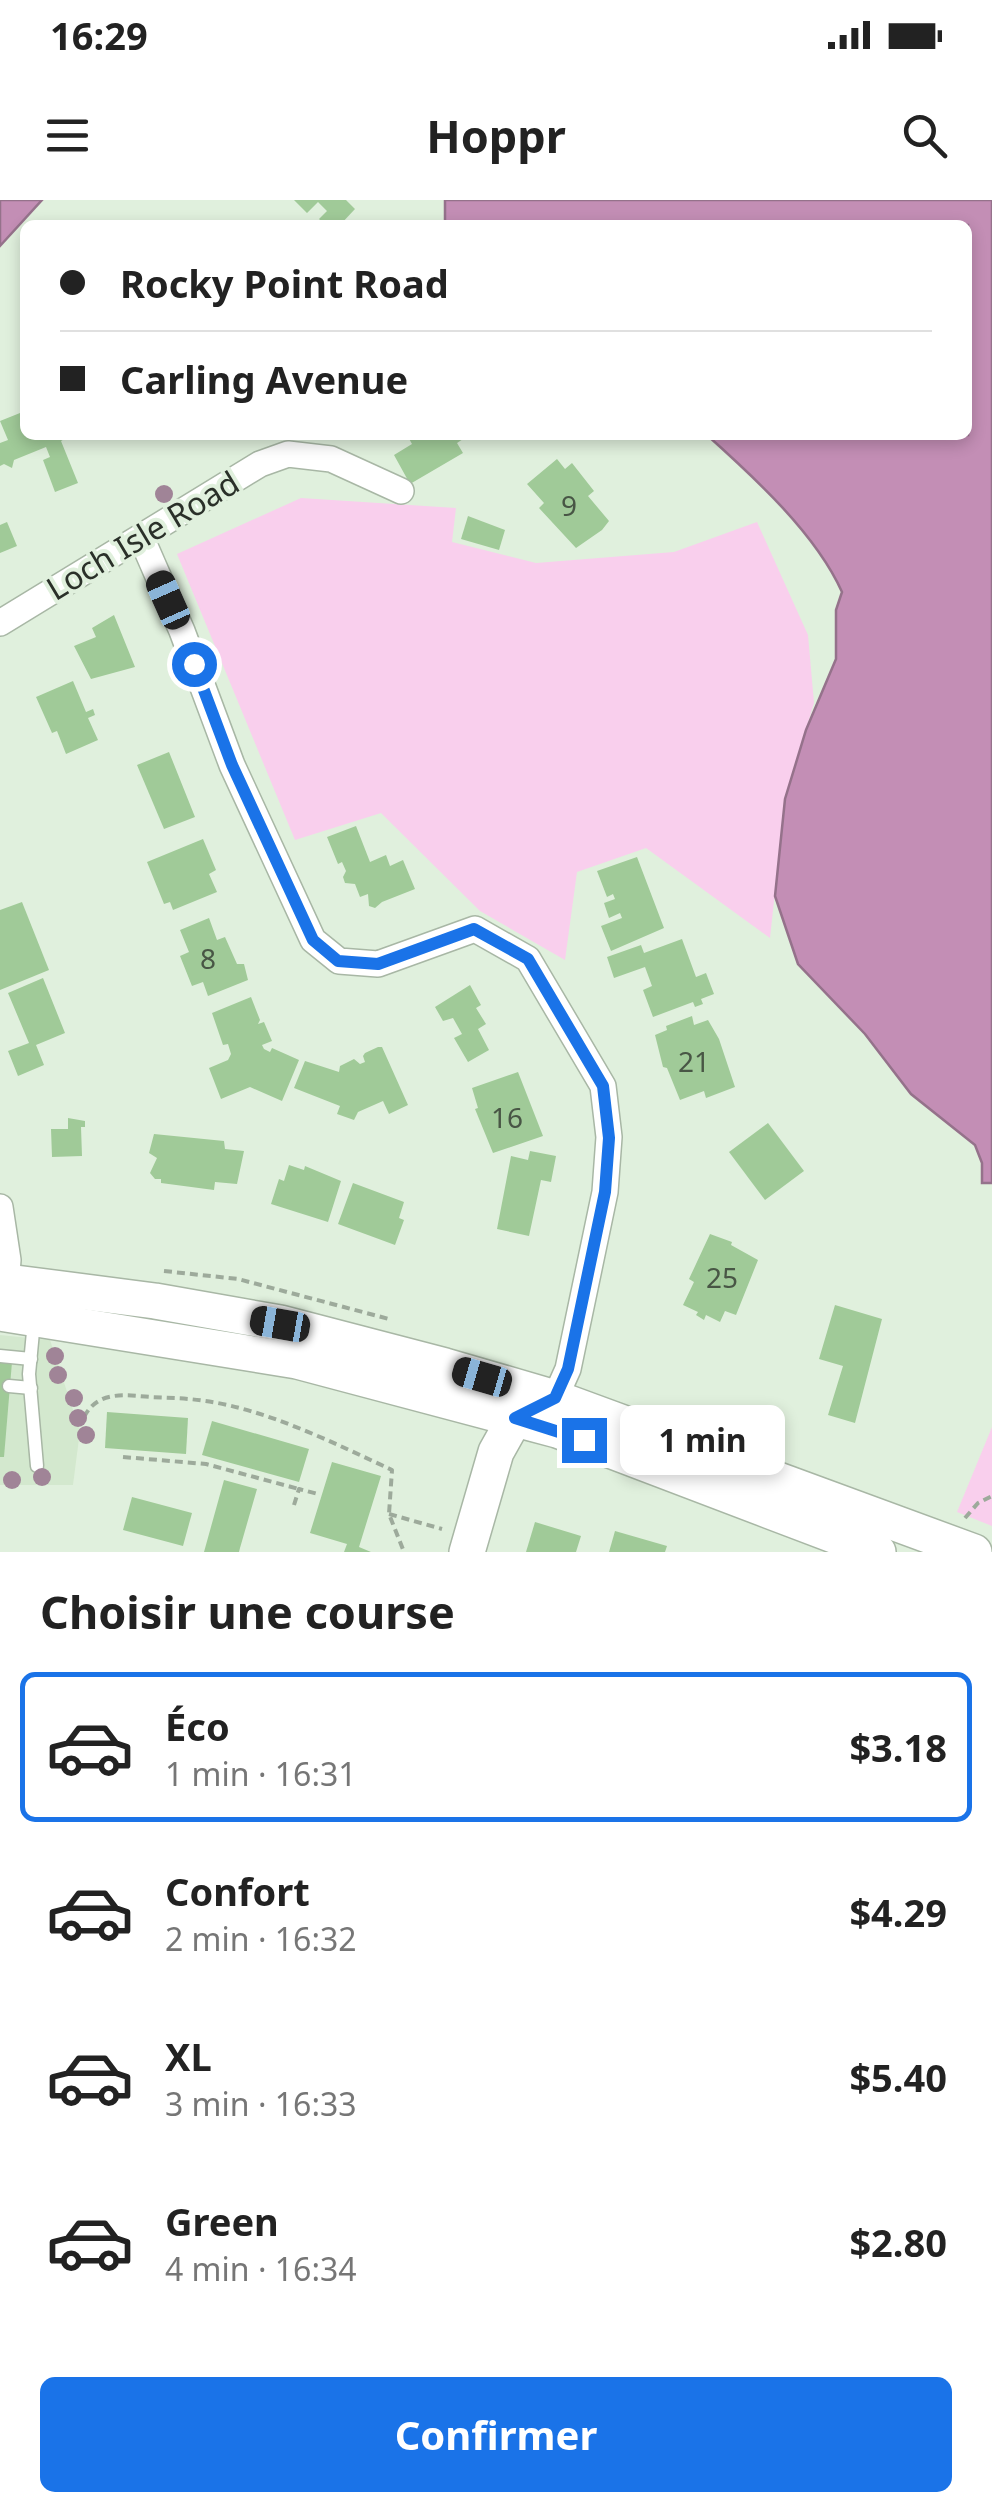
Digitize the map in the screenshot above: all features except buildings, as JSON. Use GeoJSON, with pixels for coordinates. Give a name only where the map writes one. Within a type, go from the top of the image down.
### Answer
{"type":"FeatureCollection","features":[{"type":"Feature","properties":{"kind":"main road"},"geometry":{"type":"LineString","coordinates":[[9,1301],[155,1301],[280,1324],[555,1398],[872,1542]]}},
{"type":"Feature","properties":{"kind":"main road"},"geometry":{"type":"LineString","coordinates":[[9,1301],[297,1361],[515,1418],[872,1542],[967,1538]]}},
{"type":"Feature","properties":{"kind":"main road"},"geometry":{"type":"LineString","coordinates":[[469,1545],[496,1452],[515,1418]]}},
{"type":"Feature","properties":{"kind":"street","name":"Loch Isle Road"},"geometry":{"type":"LineString","coordinates":[[0,624],[260,464],[288,454],[330,459],[401,491]]}},
{"type":"Feature","properties":{"kind":"street"},"geometry":{"type":"LineString","coordinates":[[141,536],[182,631],[232,765],[313,940],[338,961],[378,964],[474,929],[528,959],[603,1086],[609,1138],[605,1192],[568,1369],[555,1398],[515,1418]]}},
{"type":"Feature","properties":{"kind":"street"},"geometry":{"type":"LineString","coordinates":[[0,1207],[9,1301]]}},
{"type":"Feature","properties":{"kind":"lane"},"geometry":{"type":"LineString","coordinates":[[9,1301],[31,1359],[38,1466]]}},
{"type":"Feature","properties":{"kind":"lane"},"geometry":{"type":"LineString","coordinates":[[0,1356],[31,1359]]}},
{"type":"Feature","properties":{"kind":"lane"},"geometry":{"type":"LineString","coordinates":[[9,1386],[31,1388]]}},
{"type":"Feature","properties":{"kind":"path"},"geometry":{"type":"LineString","coordinates":[[84,1417],[89,1407],[111,1394],[207,1401],[338,1444],[392,1470],[389,1514],[404,1552]]}},
{"type":"Feature","properties":{"kind":"path"},"geometry":{"type":"LineString","coordinates":[[123,1457],[206,1464],[318,1494]]}},
{"type":"Feature","properties":{"kind":"path"},"geometry":{"type":"LineString","coordinates":[[294,1505],[299,1488]]}},
{"type":"Feature","properties":{"kind":"path"},"geometry":{"type":"LineString","coordinates":[[967,1538],[978,1502],[992,1496]]}},
{"type":"Feature","properties":{"kind":"path"},"geometry":{"type":"LineString","coordinates":[[389,1514],[469,1545]]}},
{"type":"Feature","properties":{"kind":"shaded area"},"geometry":{"type":"Polygon","coordinates":[[[0,200],[42,200],[20,220],[0,246],[0,200]]]}},
{"type":"Feature","properties":{"kind":"shaded area"},"geometry":{"type":"Polygon","coordinates":[[[445,200],[992,200],[992,1183],[982,1183],[982,1163],[975,1145],[911,1094],[865,1034],[798,964],[775,896],[785,799],[806,730],[836,659],[836,610],[842,592],[801,528],[712,440],[972,440],[972,220],[445,220],[445,200]]]}},
{"type":"Feature","properties":{"kind":"shaded area"},"geometry":{"type":"Polygon","coordinates":[[[301,498],[456,508],[452,542],[536,563],[674,552],[757,522],[808,635],[814,703],[785,799],[770,938],[646,848],[577,872],[565,960],[480,911],[381,813],[295,840],[177,554],[301,498]]]}},
{"type":"Feature","properties":{"kind":"shaded area"},"geometry":{"type":"Polygon","coordinates":[[[0,1335],[50,1340],[80,1431],[73,1485],[0,1485],[0,1335]]]}},
{"type":"Feature","properties":{"kind":"shaded area"},"geometry":{"type":"Polygon","coordinates":[[[992,1427],[992,1526],[957,1512],[992,1427]]]}},
{"type":"Feature","properties":{"kind":"route"},"geometry":{"type":"LineString","coordinates":[[194,664],[232,765],[313,940],[338,961],[378,964],[474,929],[528,959],[603,1086],[609,1138],[605,1192],[568,1369],[555,1398],[515,1418],[584,1440]]}}]}
